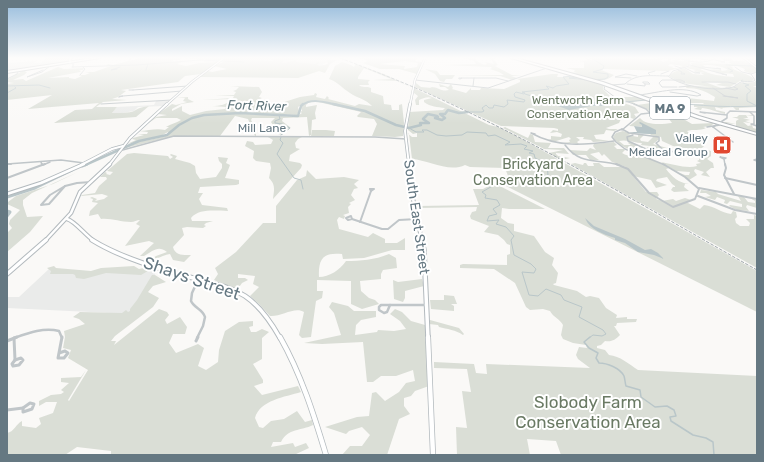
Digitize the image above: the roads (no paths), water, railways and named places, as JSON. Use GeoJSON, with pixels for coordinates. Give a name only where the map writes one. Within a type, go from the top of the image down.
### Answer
{"type":"FeatureCollection","features":[{"type":"Feature","properties":{"kind":"highway","name":"MA 9"},"geometry":{"type":"LineString","coordinates":[[589,80],[719,123],[757,134]]}},
{"type":"Feature","properties":{"kind":"main road"},"geometry":{"type":"LineString","coordinates":[[7,274],[38,248],[67,219],[79,193],[107,167],[132,136],[197,80]]}},
{"type":"Feature","properties":{"kind":"main road","name":"South East Street"},"geometry":{"type":"LineString","coordinates":[[415,80],[406,127],[409,179],[424,250],[431,388],[432,454]]}},
{"type":"Feature","properties":{"kind":"main road"},"geometry":{"type":"LineString","coordinates":[[7,194],[33,186],[116,147],[122,148]]}},
{"type":"Feature","properties":{"kind":"main road","name":"Shays Street"},"geometry":{"type":"LineString","coordinates":[[67,219],[73,220],[86,235],[111,250],[218,284],[247,297],[272,326],[286,348],[313,414],[326,455]]}},
{"type":"Feature","properties":{"kind":"street"},"geometry":{"type":"LineString","coordinates":[[415,80],[490,88],[513,80]]}},
{"type":"Feature","properties":{"kind":"street"},"geometry":{"type":"LineString","coordinates":[[473,86],[475,80]]}},
{"type":"Feature","properties":{"kind":"street"},"geometry":{"type":"LineString","coordinates":[[503,80],[509,81]]}},
{"type":"Feature","properties":{"kind":"street"},"geometry":{"type":"LineString","coordinates":[[627,84],[631,80]]}},
{"type":"Feature","properties":{"kind":"street"},"geometry":{"type":"LineString","coordinates":[[679,82],[685,82],[681,80],[662,80],[659,83],[662,86],[678,87],[691,85]]}},
{"type":"Feature","properties":{"kind":"street"},"geometry":{"type":"LineString","coordinates":[[672,80],[691,85],[722,88],[730,88],[736,84]]}},
{"type":"Feature","properties":{"kind":"street"},"geometry":{"type":"LineString","coordinates":[[706,82],[728,82],[736,84],[754,82],[756,80]]}},
{"type":"Feature","properties":{"kind":"street"},"geometry":{"type":"LineString","coordinates":[[644,84],[645,86],[627,84],[613,85],[604,89],[614,98],[644,108],[650,113],[641,114],[622,129],[615,132],[612,136],[614,141],[626,149],[668,166],[699,188],[757,199]]}},
{"type":"Feature","properties":{"kind":"street"},"geometry":{"type":"LineString","coordinates":[[133,90],[188,86]]}},
{"type":"Feature","properties":{"kind":"street"},"geometry":{"type":"LineString","coordinates":[[711,87],[723,96],[738,98],[733,97],[723,96]]}},
{"type":"Feature","properties":{"kind":"street"},"geometry":{"type":"LineString","coordinates":[[725,88],[735,90],[738,89],[733,87]]}},
{"type":"Feature","properties":{"kind":"street"},"geometry":{"type":"LineString","coordinates":[[722,88],[730,88]]}},
{"type":"Feature","properties":{"kind":"street"},"geometry":{"type":"LineString","coordinates":[[123,96],[182,91]]}},
{"type":"Feature","properties":{"kind":"street"},"geometry":{"type":"LineString","coordinates":[[640,96],[670,92],[694,91],[701,95],[670,92]]}},
{"type":"Feature","properties":{"kind":"street"},"geometry":{"type":"LineString","coordinates":[[101,104],[172,100]]}},
{"type":"Feature","properties":{"kind":"street"},"geometry":{"type":"LineString","coordinates":[[707,127],[720,125],[719,123],[727,118],[728,112],[731,111],[757,112]]}},
{"type":"Feature","properties":{"kind":"street"},"geometry":{"type":"LineString","coordinates":[[705,112],[727,115]]}},
{"type":"Feature","properties":{"kind":"street"},"geometry":{"type":"LineString","coordinates":[[750,112],[754,115],[754,124],[751,124],[757,126]]}},
{"type":"Feature","properties":{"kind":"street"},"geometry":{"type":"LineString","coordinates":[[712,127],[730,138],[733,142]]}},
{"type":"Feature","properties":{"kind":"street"},"geometry":{"type":"LineString","coordinates":[[622,129],[632,134],[658,137],[660,139],[656,143],[663,150]]}},
{"type":"Feature","properties":{"kind":"street"},"geometry":{"type":"LineString","coordinates":[[535,134],[550,142],[565,145],[614,141]]}},
{"type":"Feature","properties":{"kind":"street"},"geometry":{"type":"LineString","coordinates":[[632,134],[627,137],[628,141],[655,153]]}},
{"type":"Feature","properties":{"kind":"street","name":"Mill Lane"},"geometry":{"type":"LineString","coordinates":[[122,148],[176,136],[376,136],[407,139]]}},
{"type":"Feature","properties":{"kind":"street"},"geometry":{"type":"LineString","coordinates":[[565,145],[572,155],[579,159],[612,162],[625,167],[647,192],[674,207],[693,201],[698,196],[699,188]]}},
{"type":"Feature","properties":{"kind":"street"},"geometry":{"type":"LineString","coordinates":[[650,158],[655,153],[663,150],[681,153]]}},
{"type":"Feature","properties":{"kind":"street"},"geometry":{"type":"LineString","coordinates":[[724,159],[726,168],[724,173],[725,178],[734,194]]}},
{"type":"Feature","properties":{"kind":"street"},"geometry":{"type":"LineString","coordinates":[[7,178],[53,160]]}},
{"type":"Feature","properties":{"kind":"street"},"geometry":{"type":"LineString","coordinates":[[7,164],[53,160],[84,163]]}},
{"type":"Feature","properties":{"kind":"street"},"geometry":{"type":"LineString","coordinates":[[725,178],[757,185]]}},
{"type":"Feature","properties":{"kind":"street"},"geometry":{"type":"LineString","coordinates":[[65,186],[59,191],[50,204],[41,205],[49,196],[65,186],[78,182],[91,182]]}},
{"type":"Feature","properties":{"kind":"street"},"geometry":{"type":"LineString","coordinates":[[360,222],[371,191]]}},
{"type":"Feature","properties":{"kind":"street"},"geometry":{"type":"LineString","coordinates":[[698,196],[735,210],[757,214]]}},
{"type":"Feature","properties":{"kind":"street"},"geometry":{"type":"LineString","coordinates":[[352,219],[385,229],[392,227],[394,221],[398,219],[418,218]]}},
{"type":"Feature","properties":{"kind":"street"},"geometry":{"type":"LineString","coordinates":[[196,341],[205,318],[203,312],[193,305],[190,300],[199,279]]}},
{"type":"Feature","properties":{"kind":"street"},"geometry":{"type":"LineString","coordinates":[[390,305],[387,312],[384,313],[379,310],[381,305],[390,305],[427,305]]}},
{"type":"Feature","properties":{"kind":"street"},"geometry":{"type":"LineString","coordinates":[[7,341],[34,332],[54,330],[62,336],[59,353]]}},
{"type":"Feature","properties":{"kind":"street"},"geometry":{"type":"LineString","coordinates":[[14,338],[15,360]]}},
{"type":"Feature","properties":{"kind":"street"},"geometry":{"type":"LineString","coordinates":[[7,410],[23,408]]}},
{"type":"Feature","properties":{"kind":"waterway","name":"Fort River"},"geometry":{"type":"LineString","coordinates":[[468,112],[482,112],[484,111],[482,108],[486,105],[489,108],[493,108],[494,105],[504,107],[508,104],[507,100],[524,102],[525,100],[515,97],[514,94],[516,92],[524,94],[525,93],[522,92],[549,89],[546,86],[553,88],[556,86],[569,84],[565,80]]}},
{"type":"Feature","properties":{"kind":"waterway","name":"Fort River"},"geometry":{"type":"LineString","coordinates":[[584,80],[588,80]]}},
{"type":"Feature","properties":{"kind":"waterway","name":"Fort River"},"geometry":{"type":"LineString","coordinates":[[593,80],[598,80]]}},
{"type":"Feature","properties":{"kind":"waterway"},"geometry":{"type":"LineString","coordinates":[[651,99],[704,106],[757,106],[747,101],[747,94],[751,91],[745,86],[749,85],[743,83]]}},
{"type":"Feature","properties":{"kind":"waterway"},"geometry":{"type":"LineString","coordinates":[[7,86],[39,85],[50,88]]}},
{"type":"Feature","properties":{"kind":"waterway"},"geometry":{"type":"LineString","coordinates":[[7,93],[16,88],[15,87]]}},
{"type":"Feature","properties":{"kind":"waterway"},"geometry":{"type":"LineString","coordinates":[[525,94],[558,104]]}},
{"type":"Feature","properties":{"kind":"waterway"},"geometry":{"type":"LineString","coordinates":[[624,102],[647,100]]}},
{"type":"Feature","properties":{"kind":"waterway","name":"Fort River"},"geometry":{"type":"LineString","coordinates":[[302,105],[311,101],[338,105]]}},
{"type":"Feature","properties":{"kind":"waterway"},"geometry":{"type":"LineString","coordinates":[[615,104],[621,103]]}},
{"type":"Feature","properties":{"kind":"waterway","name":"Fort River"},"geometry":{"type":"LineString","coordinates":[[333,104],[365,111],[396,125],[409,128],[421,125],[420,123],[429,123],[423,119],[428,114],[437,116],[438,117],[435,118],[442,120],[445,118],[440,114],[445,114],[448,110],[459,113],[468,112]]}},
{"type":"Feature","properties":{"kind":"waterway","name":"Fort River"},"geometry":{"type":"LineString","coordinates":[[85,165],[139,141],[167,135],[179,125],[192,118],[204,115],[240,113],[298,116],[302,105]]}},
{"type":"Feature","properties":{"kind":"waterway"},"geometry":{"type":"LineString","coordinates":[[279,115],[280,119],[275,121],[275,123],[282,124],[290,128],[281,135]]}},
{"type":"Feature","properties":{"kind":"waterway"},"geometry":{"type":"LineString","coordinates":[[409,128],[416,132],[424,132],[422,130],[427,130],[437,135],[446,136],[462,135],[467,132],[486,133],[488,136],[495,135],[510,142],[505,145],[521,144],[527,146],[524,149],[533,151],[529,153],[534,154],[535,158],[547,164],[548,175],[536,180],[504,177],[503,180],[482,192],[486,195],[485,198],[497,200],[500,205],[493,209],[497,214],[489,216],[487,221],[499,220],[496,224],[506,227],[514,236],[511,240],[514,255],[531,264],[536,269],[534,273],[522,272],[529,295],[538,296],[546,289],[561,295],[564,300],[582,307],[579,317],[603,330],[606,334],[602,336],[593,335],[589,338]]}},
{"type":"Feature","properties":{"kind":"waterway"},"geometry":{"type":"LineString","coordinates":[[281,137],[280,140],[283,143],[277,154],[294,178],[301,180],[303,189]]}},
{"type":"Feature","properties":{"kind":"waterway","name":"Fort River"},"geometry":{"type":"LineString","coordinates":[[82,166],[87,164]]}},
{"type":"Feature","properties":{"kind":"waterway","name":"Fort River"},"geometry":{"type":"LineString","coordinates":[[7,197],[35,188],[72,170]]}},
{"type":"Feature","properties":{"kind":"waterway","name":"Fort River"},"geometry":{"type":"LineString","coordinates":[[7,211],[10,212],[7,216]]}},
{"type":"Feature","properties":{"kind":"waterway"},"geometry":{"type":"LineString","coordinates":[[590,337],[584,342],[589,348],[598,353],[596,358],[599,363],[609,365],[620,371],[624,376],[626,386],[640,390],[641,397],[655,407],[667,406],[674,410],[676,416],[670,417],[671,421],[693,435],[706,438],[713,442],[714,455]]}},
{"type":"Feature","properties":{"kind":"railway"},"geometry":{"type":"LineString","coordinates":[[394,80],[449,103],[528,142],[757,270]]}},
{"type":"Feature","properties":{"kind":"place","name":"Valley Medical Group"},"geometry":{"type":"Point","coordinates":[722,145]}},
{"type":"Feature","properties":{"kind":"park label","name":"Wentworth Farm Conservation Area"},"geometry":{"type":"Point","coordinates":[578,107]}},
{"type":"Feature","properties":{"kind":"park label","name":"Brickyard Conservation Area"},"geometry":{"type":"Point","coordinates":[533,172]}},
{"type":"Feature","properties":{"kind":"park label","name":"Slobody Farm Conservation Area"},"geometry":{"type":"Point","coordinates":[588,412]}}]}
